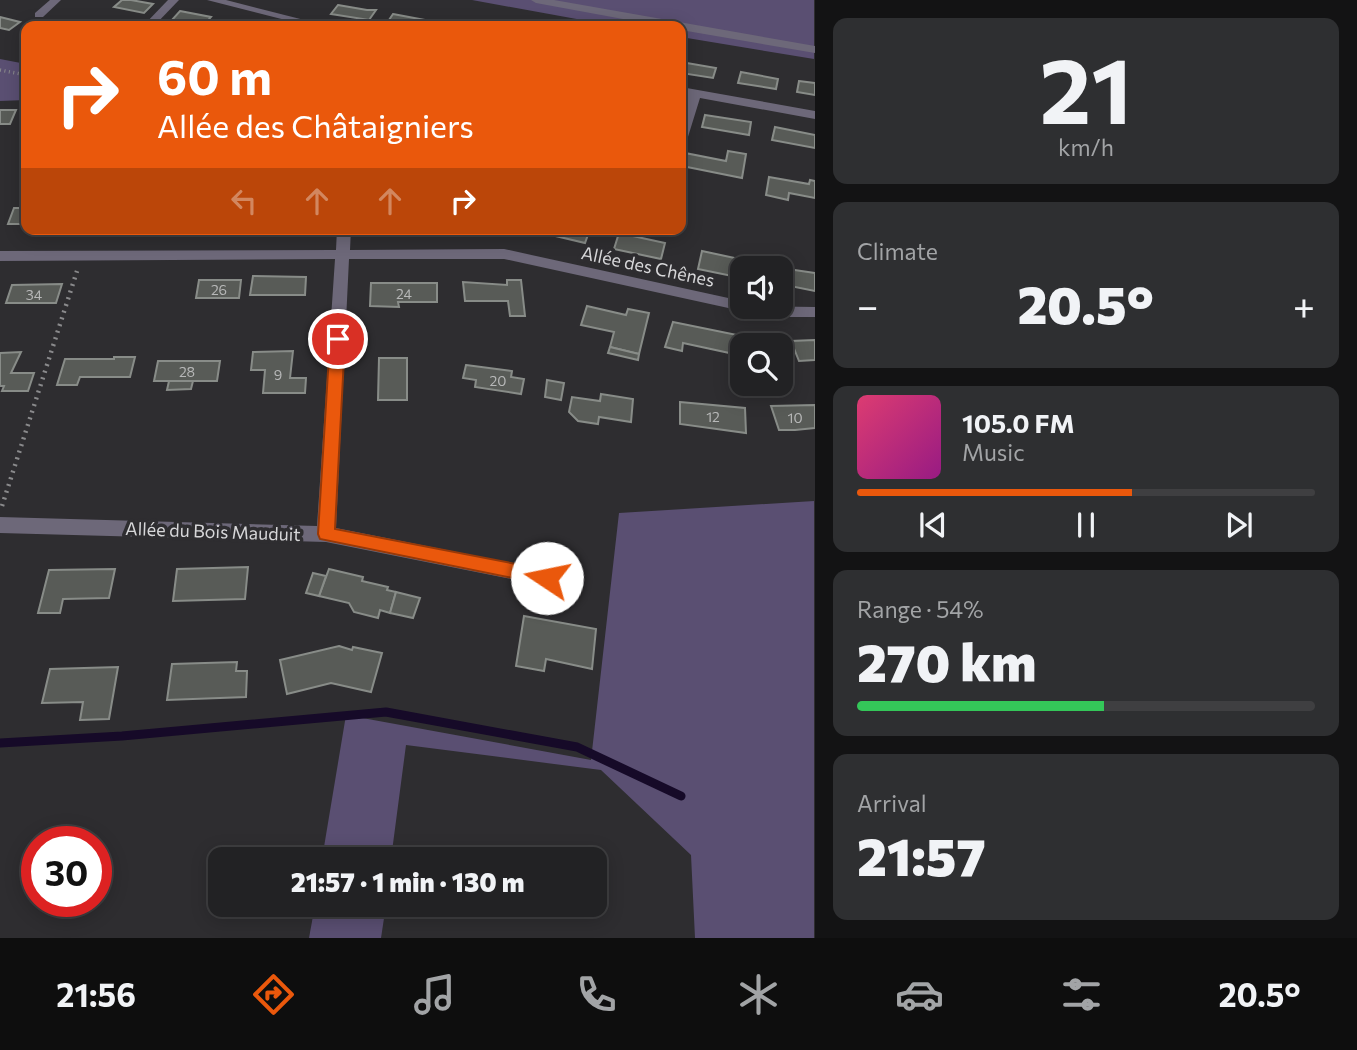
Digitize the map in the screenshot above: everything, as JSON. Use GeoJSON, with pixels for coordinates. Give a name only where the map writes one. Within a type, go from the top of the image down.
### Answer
{"type":"FeatureCollection","features":[{"type":"Feature","properties":{"kind":"street"},"geometry":{"type":"LineString","coordinates":[[39,15],[56,0]]}},
{"type":"Feature","properties":{"kind":"street"},"geometry":{"type":"LineString","coordinates":[[153,21],[174,0]]}},
{"type":"Feature","properties":{"kind":"street"},"geometry":{"type":"LineString","coordinates":[[212,0],[274,21]]}},
{"type":"Feature","properties":{"kind":"street"},"geometry":{"type":"LineString","coordinates":[[536,0],[648,21]]}},
{"type":"Feature","properties":{"kind":"street"},"geometry":{"type":"LineString","coordinates":[[616,15],[624,0]]}},
{"type":"Feature","properties":{"kind":"street"},"geometry":{"type":"LineString","coordinates":[[686,28],[814,50]]}},
{"type":"Feature","properties":{"kind":"street"},"geometry":{"type":"LineString","coordinates":[[686,92],[814,115]]}},
{"type":"Feature","properties":{"kind":"street"},"geometry":{"type":"LineString","coordinates":[[686,124],[695,94]]}},
{"type":"Feature","properties":{"kind":"street"},"geometry":{"type":"LineString","coordinates":[[326,534],[344,235]]}},
{"type":"Feature","properties":{"kind":"street","name":"Allée des Chênes"},"geometry":{"type":"LineString","coordinates":[[0,256],[504,254],[730,303]]}},
{"type":"Feature","properties":{"kind":"street","name":"Allée des Chênes"},"geometry":{"type":"LineString","coordinates":[[793,312],[814,312]]}},
{"type":"Feature","properties":{"kind":"street","name":"Allée du Bois Mauduit"},"geometry":{"type":"LineString","coordinates":[[0,525],[326,534],[547,578]]}},
{"type":"Feature","properties":{"kind":"path"},"geometry":{"type":"LineString","coordinates":[[0,69],[21,74]]}},
{"type":"Feature","properties":{"kind":"path"},"geometry":{"type":"LineString","coordinates":[[0,512],[81,257]]}},
{"type":"Feature","properties":{"kind":"shaded area"},"geometry":{"type":"Polygon","coordinates":[[[472,0],[814,0],[814,59],[686,38],[686,21],[588,21],[472,0]]]}},
{"type":"Feature","properties":{"kind":"shaded area"},"geometry":{"type":"Polygon","coordinates":[[[0,59],[21,63],[21,100],[0,101],[0,59]]]}},
{"type":"Feature","properties":{"kind":"shaded area"},"geometry":{"type":"Polygon","coordinates":[[[814,501],[814,938],[695,938],[691,855],[601,770],[406,745],[393,847],[324,847],[346,715],[591,760],[619,513],[814,501]]]}},
{"type":"Feature","properties":{"kind":"shaded area"},"geometry":{"type":"Polygon","coordinates":[[[313,917],[384,917],[381,938],[309,938],[313,917]]]}},
{"type":"Feature","properties":{"kind":"building"},"geometry":{"type":"Polygon","coordinates":[[[122,0],[153,4],[144,13],[114,7],[122,0]]]}},
{"type":"Feature","properties":{"kind":"building"},"geometry":{"type":"Polygon","coordinates":[[[338,5],[376,10],[369,20],[331,14],[338,5]]]}},
{"type":"Feature","properties":{"kind":"building"},"geometry":{"type":"Polygon","coordinates":[[[180,11],[211,17],[207,21],[171,21],[180,11]]]}},
{"type":"Feature","properties":{"kind":"building"},"geometry":{"type":"Polygon","coordinates":[[[393,14],[430,21],[388,21],[393,14]]]}},
{"type":"Feature","properties":{"kind":"building"},"geometry":{"type":"Polygon","coordinates":[[[0,17],[20,22],[9,30],[0,28],[0,17]]]}},
{"type":"Feature","properties":{"kind":"building"},"geometry":{"type":"Polygon","coordinates":[[[686,63],[716,68],[713,78],[686,74],[686,63]]]}},
{"type":"Feature","properties":{"kind":"building"},"geometry":{"type":"Polygon","coordinates":[[[741,72],[778,79],[776,89],[738,83],[741,72]]]}},
{"type":"Feature","properties":{"kind":"building"},"geometry":{"type":"Polygon","coordinates":[[[799,81],[815,83],[815,95],[797,92],[799,81]]]}},
{"type":"Feature","properties":{"kind":"building"},"geometry":{"type":"Polygon","coordinates":[[[0,110],[16,110],[10,124],[0,124],[0,110]]]}},
{"type":"Feature","properties":{"kind":"building"},"geometry":{"type":"Polygon","coordinates":[[[705,115],[751,122],[749,135],[702,127],[705,115]]]}},
{"type":"Feature","properties":{"kind":"building"},"geometry":{"type":"Polygon","coordinates":[[[775,127],[815,135],[815,148],[772,140],[775,127]]]}},
{"type":"Feature","properties":{"kind":"building"},"geometry":{"type":"Polygon","coordinates":[[[728,151],[746,154],[742,178],[686,167],[686,153],[726,161],[728,151]]]}},
{"type":"Feature","properties":{"kind":"building"},"geometry":{"type":"Polygon","coordinates":[[[769,177],[809,184],[810,180],[815,181],[815,198],[789,193],[788,200],[766,195],[769,177]]]}},
{"type":"Feature","properties":{"kind":"building"},"geometry":{"type":"Polygon","coordinates":[[[14,208],[21,208],[21,224],[8,224],[14,208]]]}},
{"type":"Feature","properties":{"kind":"building"},"geometry":{"type":"Polygon","coordinates":[[[551,235],[588,235],[585,243],[551,235]]]}},
{"type":"Feature","properties":{"kind":"building"},"geometry":{"type":"Polygon","coordinates":[[[618,235],[665,243],[661,259],[614,249],[618,235]]]}},
{"type":"Feature","properties":{"kind":"building"},"geometry":{"type":"Polygon","coordinates":[[[702,251],[730,257],[730,276],[698,269],[702,251]]]}},
{"type":"Feature","properties":{"kind":"building"},"geometry":{"type":"Polygon","coordinates":[[[793,270],[815,273],[815,291],[793,287],[793,270]]]}},
{"type":"Feature","properties":{"kind":"building"},"geometry":{"type":"Polygon","coordinates":[[[253,276],[306,277],[305,295],[250,295],[253,276]]]}},
{"type":"Feature","properties":{"kind":"building"},"geometry":{"type":"Polygon","coordinates":[[[199,280],[241,280],[239,298],[196,298],[199,280]]]}},
{"type":"Feature","properties":{"kind":"building"},"geometry":{"type":"Polygon","coordinates":[[[507,280],[521,280],[525,316],[510,316],[508,301],[465,301],[463,282],[507,285],[507,280]]]}},
{"type":"Feature","properties":{"kind":"building"},"geometry":{"type":"Polygon","coordinates":[[[371,283],[437,283],[437,302],[398,302],[399,307],[370,306],[371,283]]]}},
{"type":"Feature","properties":{"kind":"building"},"geometry":{"type":"Polygon","coordinates":[[[62,284],[56,303],[6,303],[12,285],[62,284]]]}},
{"type":"Feature","properties":{"kind":"building"},"geometry":{"type":"Polygon","coordinates":[[[587,306],[626,315],[628,309],[649,313],[639,354],[610,347],[614,332],[581,325],[587,306]]]}},
{"type":"Feature","properties":{"kind":"building"},"geometry":{"type":"Polygon","coordinates":[[[673,322],[730,334],[730,353],[683,343],[682,351],[665,347],[673,322]]]}},
{"type":"Feature","properties":{"kind":"building"},"geometry":{"type":"Polygon","coordinates":[[[815,340],[815,360],[799,361],[793,341],[815,340]]]}},
{"type":"Feature","properties":{"kind":"building"},"geometry":{"type":"Polygon","coordinates":[[[610,347],[639,354],[638,360],[608,353],[610,347]]]}},
{"type":"Feature","properties":{"kind":"building"},"geometry":{"type":"Polygon","coordinates":[[[293,351],[290,378],[306,378],[305,393],[263,393],[265,370],[251,370],[253,352],[293,351]]]}},
{"type":"Feature","properties":{"kind":"building"},"geometry":{"type":"Polygon","coordinates":[[[21,352],[11,373],[34,373],[28,391],[2,391],[4,386],[0,386],[0,353],[21,352]]]}},
{"type":"Feature","properties":{"kind":"building"},"geometry":{"type":"Polygon","coordinates":[[[135,357],[130,377],[80,377],[77,385],[57,385],[65,359],[135,357]]]}},
{"type":"Feature","properties":{"kind":"building"},"geometry":{"type":"Polygon","coordinates":[[[379,358],[407,358],[407,400],[378,400],[379,358]]]}},
{"type":"Feature","properties":{"kind":"building"},"geometry":{"type":"Polygon","coordinates":[[[158,361],[220,361],[217,381],[154,381],[158,361]]]}},
{"type":"Feature","properties":{"kind":"building"},"geometry":{"type":"Polygon","coordinates":[[[466,365],[512,371],[511,377],[524,379],[521,394],[475,387],[476,380],[463,378],[466,365]]]}},
{"type":"Feature","properties":{"kind":"building"},"geometry":{"type":"Polygon","coordinates":[[[547,380],[564,383],[561,400],[545,397],[547,380]]]}},
{"type":"Feature","properties":{"kind":"building"},"geometry":{"type":"Polygon","coordinates":[[[169,381],[193,381],[191,389],[167,390],[169,381]]]}},
{"type":"Feature","properties":{"kind":"building"},"geometry":{"type":"Polygon","coordinates":[[[601,394],[633,399],[631,422],[599,417],[598,424],[578,421],[569,412],[572,397],[600,401],[601,394]]]}},
{"type":"Feature","properties":{"kind":"building"},"geometry":{"type":"Polygon","coordinates":[[[680,402],[745,408],[746,433],[680,424],[680,402]]]}},
{"type":"Feature","properties":{"kind":"building"},"geometry":{"type":"Polygon","coordinates":[[[815,405],[815,428],[795,430],[779,430],[771,406],[815,405]]]}},
{"type":"Feature","properties":{"kind":"building"},"geometry":{"type":"Polygon","coordinates":[[[248,567],[245,599],[173,601],[177,569],[248,567]]]}},
{"type":"Feature","properties":{"kind":"building"},"geometry":{"type":"Polygon","coordinates":[[[115,569],[109,598],[63,599],[60,613],[38,613],[49,570],[115,569]]]}},
{"type":"Feature","properties":{"kind":"building"},"geometry":{"type":"Polygon","coordinates":[[[329,569],[363,577],[362,581],[388,587],[387,590],[396,592],[390,613],[380,610],[378,618],[354,612],[349,603],[319,596],[329,569]]]}},
{"type":"Feature","properties":{"kind":"building"},"geometry":{"type":"Polygon","coordinates":[[[313,573],[326,576],[319,596],[306,593],[313,573]]]}},
{"type":"Feature","properties":{"kind":"building"},"geometry":{"type":"Polygon","coordinates":[[[396,592],[420,598],[413,618],[390,613],[396,592]]]}},
{"type":"Feature","properties":{"kind":"building"},"geometry":{"type":"Polygon","coordinates":[[[524,616],[596,629],[592,669],[546,659],[544,671],[516,666],[524,616]]]}},
{"type":"Feature","properties":{"kind":"building"},"geometry":{"type":"Polygon","coordinates":[[[339,646],[382,653],[371,692],[331,683],[287,694],[280,660],[339,646]]]}},
{"type":"Feature","properties":{"kind":"building"},"geometry":{"type":"Polygon","coordinates":[[[237,662],[236,671],[247,671],[246,697],[167,700],[172,664],[237,662]]]}},
{"type":"Feature","properties":{"kind":"building"},"geometry":{"type":"Polygon","coordinates":[[[118,667],[109,719],[80,720],[83,702],[42,703],[50,669],[118,667]]]}},
{"type":"Feature","properties":{"kind":"waterway"},"geometry":{"type":"LineString","coordinates":[[0,743],[122,736],[386,712],[577,747],[681,796]]}},
{"type":"Feature","properties":{"kind":"route"},"geometry":{"type":"LineString","coordinates":[[338,339],[326,534],[547,578]]}}]}
